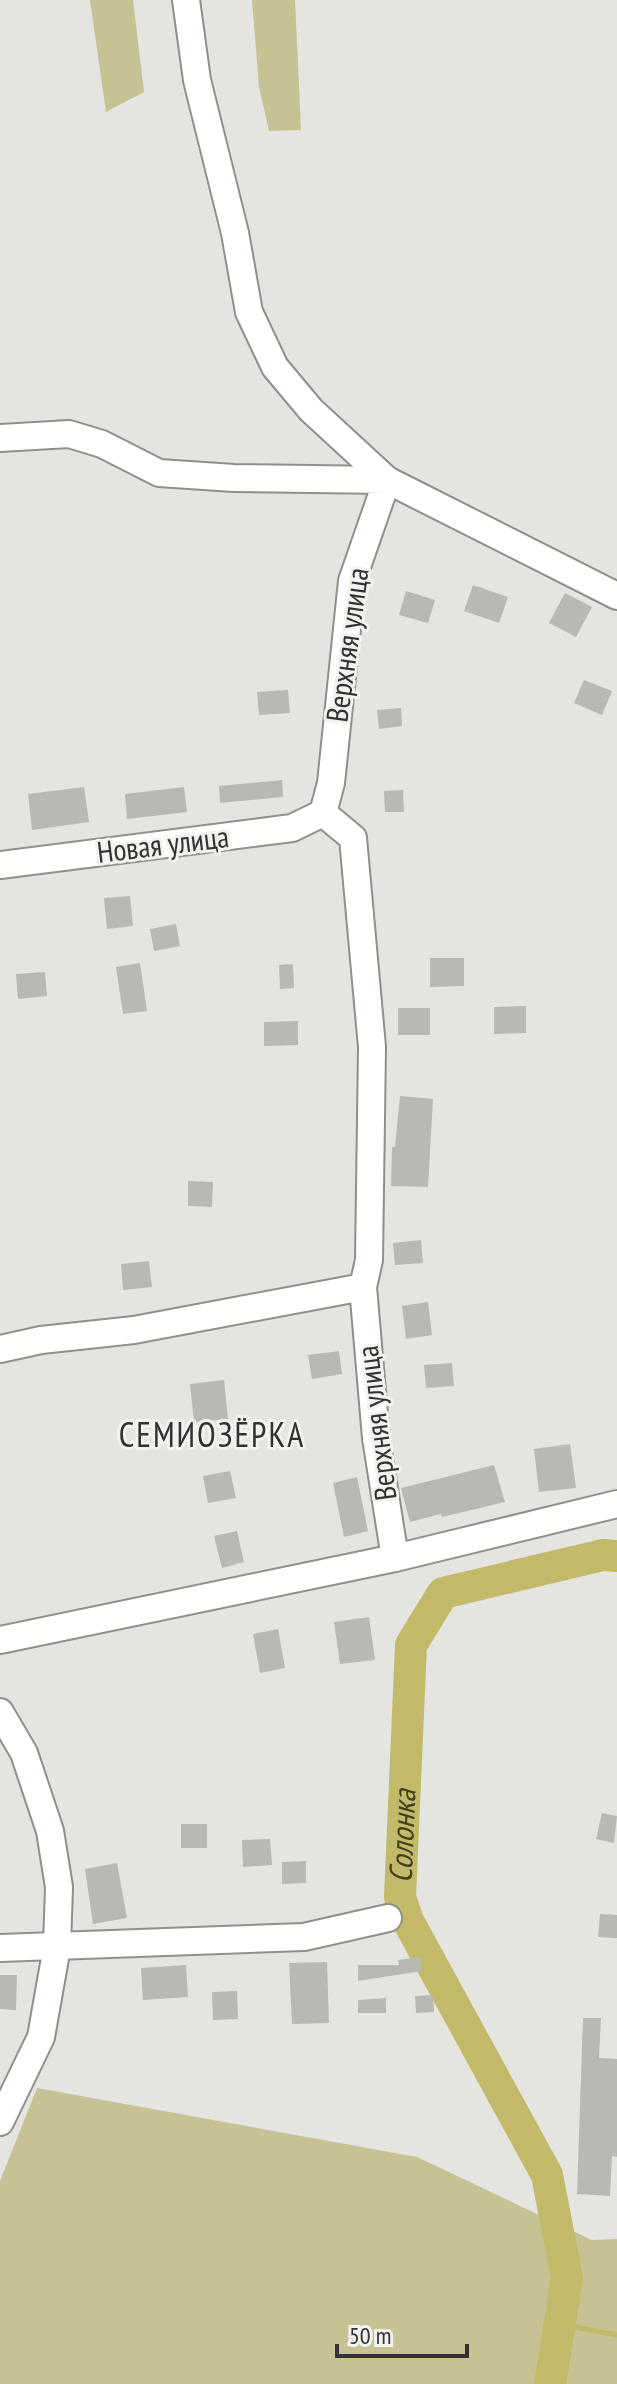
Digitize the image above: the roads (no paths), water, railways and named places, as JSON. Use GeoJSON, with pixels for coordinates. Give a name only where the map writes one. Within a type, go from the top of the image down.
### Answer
{"type":"FeatureCollection","features":[{"type":"Feature","properties":{"kind":"street"},"geometry":{"type":"LineString","coordinates":[[186,0],[197,80],[235,233],[249,312],[275,367],[311,410],[387,480],[617,596]]}},
{"type":"Feature","properties":{"kind":"street"},"geometry":{"type":"LineString","coordinates":[[0,438],[69,434],[102,444],[159,473],[234,478],[387,480]]}},
{"type":"Feature","properties":{"kind":"street","name":"Верхняя улица"},"geometry":{"type":"LineString","coordinates":[[387,480],[352,581],[331,783],[323,813],[353,838],[372,1047],[369,1260],[363,1287],[376,1438],[395,1558]]}},
{"type":"Feature","properties":{"kind":"street","name":"Новая улица"},"geometry":{"type":"LineString","coordinates":[[0,865],[292,828],[323,813]]}},
{"type":"Feature","properties":{"kind":"street"},"geometry":{"type":"LineString","coordinates":[[0,1349],[41,1340],[134,1330],[363,1287]]}},
{"type":"Feature","properties":{"kind":"street"},"geometry":{"type":"LineString","coordinates":[[0,1640],[395,1558],[617,1504]]}},
{"type":"Feature","properties":{"kind":"street"},"geometry":{"type":"LineString","coordinates":[[0,1712],[24,1753],[50,1831],[59,1887],[57,1947],[41,2037],[0,2122]]}},
{"type":"Feature","properties":{"kind":"street"},"geometry":{"type":"LineString","coordinates":[[0,1948],[304,1937],[388,1918]]}},
{"type":"Feature","properties":{"kind":"waterway","name":"Солонка"},"geometry":{"type":"LineString","coordinates":[[550,2384],[567,2278],[547,2175],[408,1921],[400,1897],[411,1645],[443,1593],[603,1555],[617,1556]]}},
{"type":"Feature","properties":{"kind":"waterway","name":"Солонка"},"geometry":{"type":"LineString","coordinates":[[560,2324],[617,2335]]}},
{"type":"Feature","properties":{"kind":"district","name":"СЕМИОЗЁРКА"},"geometry":{"type":"Point","coordinates":[212,1435]}}]}
